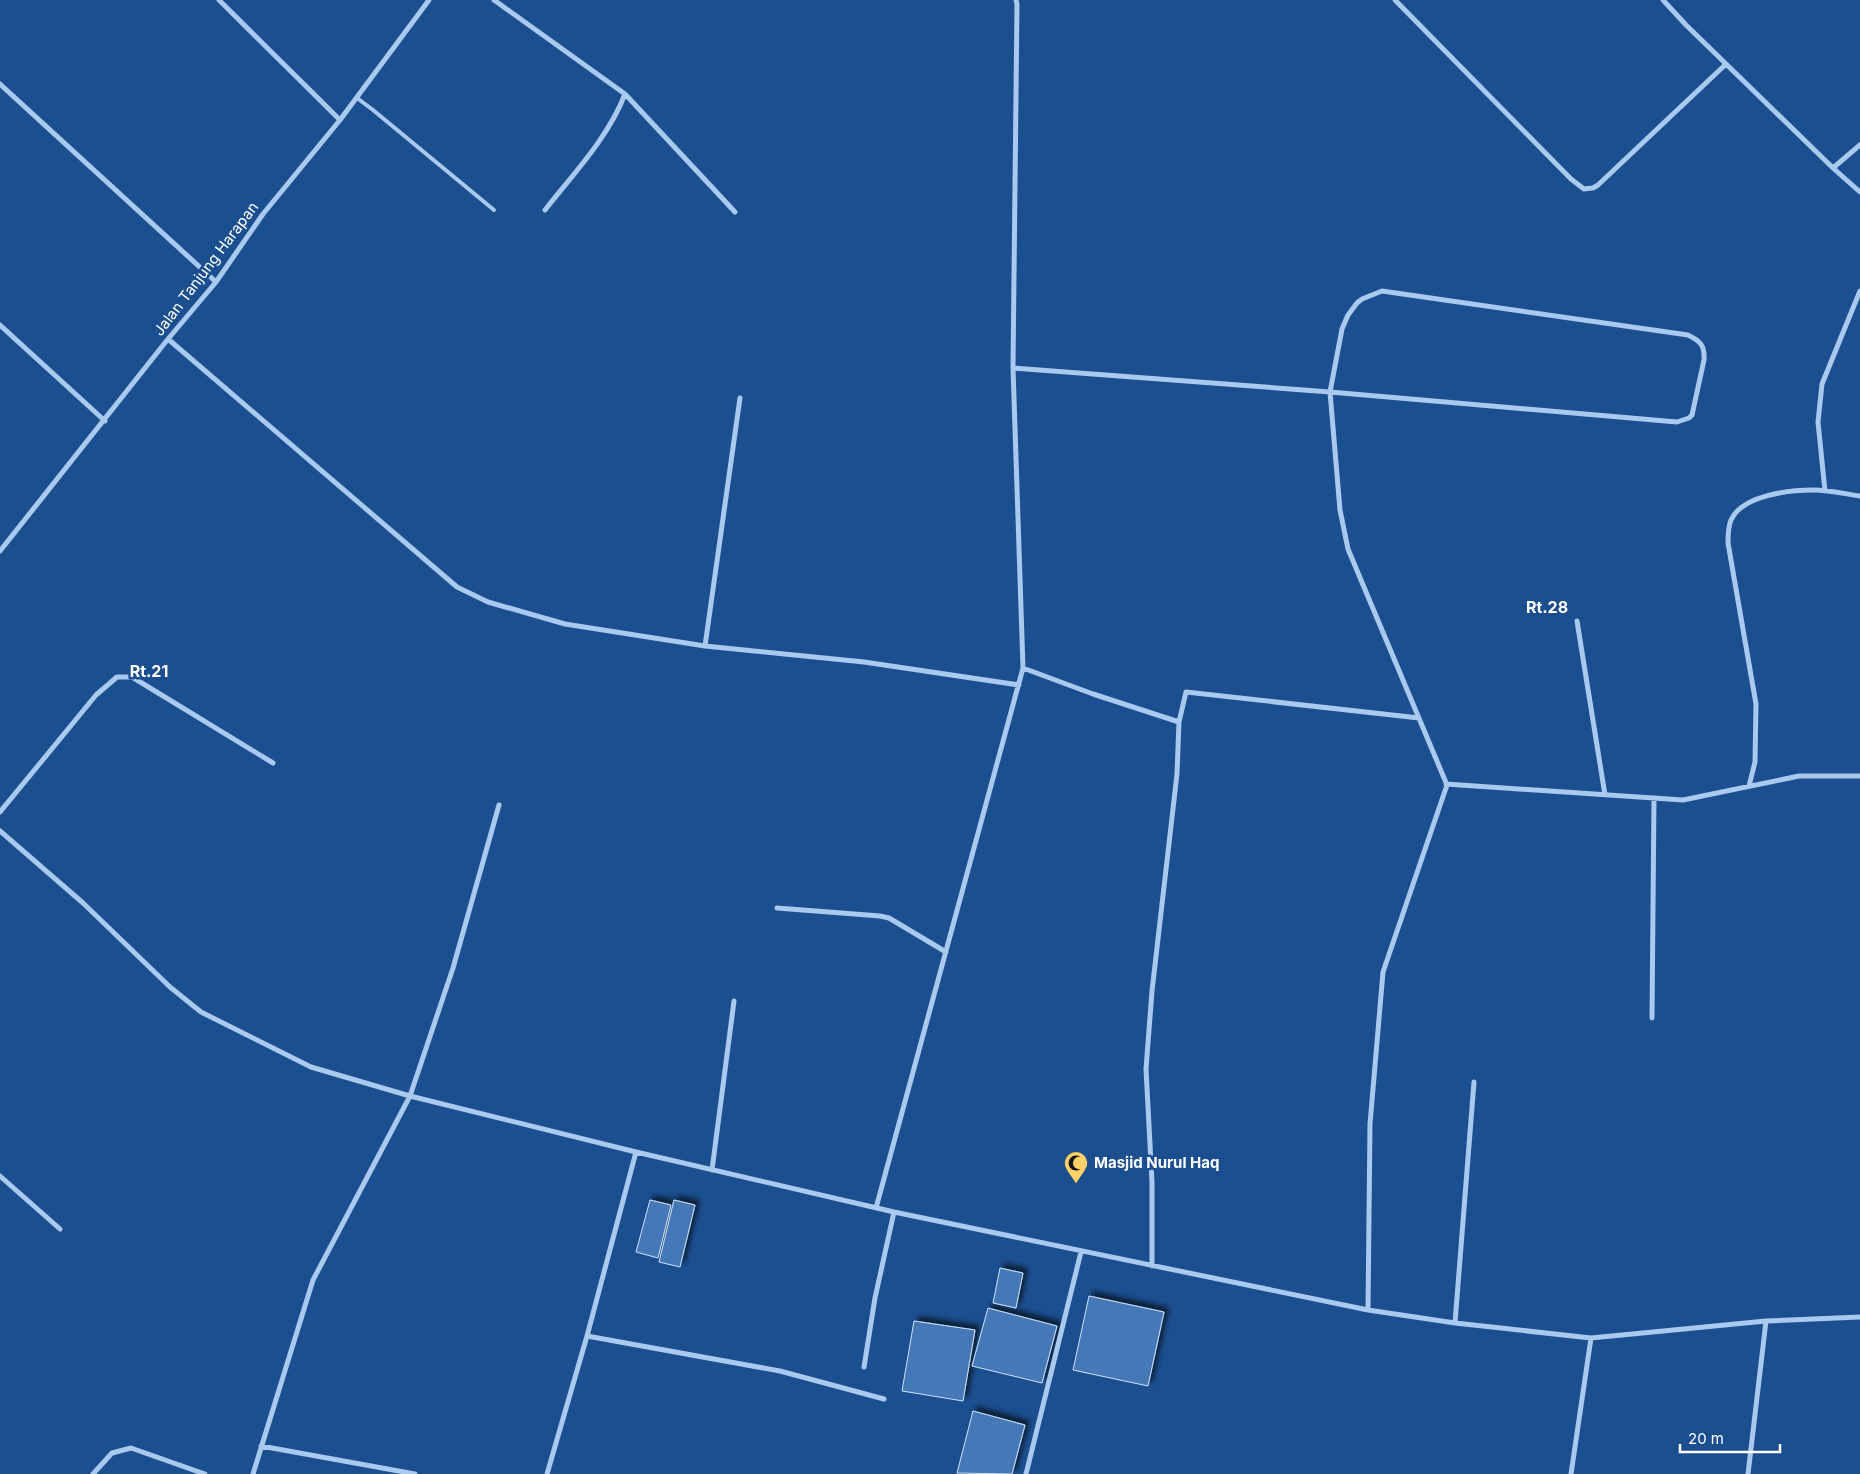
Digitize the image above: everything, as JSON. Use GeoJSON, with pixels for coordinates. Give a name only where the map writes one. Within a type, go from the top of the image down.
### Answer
{"type":"FeatureCollection","features":[{"type":"Feature","properties":{"kind":"street"},"geometry":{"type":"LineString","coordinates":[[219,0],[340,120]]}},
{"type":"Feature","properties":{"kind":"street","name":"Jalan Tanjung Harapan"},"geometry":{"type":"LineString","coordinates":[[0,551],[168,339],[216,282],[264,214],[357,98],[429,0]]}},
{"type":"Feature","properties":{"kind":"street"},"geometry":{"type":"LineString","coordinates":[[494,0],[625,94],[735,212]]}},
{"type":"Feature","properties":{"kind":"street"},"geometry":{"type":"LineString","coordinates":[[876,1208],[1024,668],[1013,368],[1018,4],[1016,0]]}},
{"type":"Feature","properties":{"kind":"street"},"geometry":{"type":"LineString","coordinates":[[1395,0],[1564,172],[1584,189],[1593,188],[1598,184],[1726,64]]}},
{"type":"Feature","properties":{"kind":"street"},"geometry":{"type":"LineString","coordinates":[[1663,0],[1726,64],[1860,192]]}},
{"type":"Feature","properties":{"kind":"street"},"geometry":{"type":"LineString","coordinates":[[0,84],[216,282]]}},
{"type":"Feature","properties":{"kind":"street"},"geometry":{"type":"LineString","coordinates":[[545,210],[601,140],[625,94]]}},
{"type":"Feature","properties":{"kind":"street"},"geometry":{"type":"LineString","coordinates":[[1833,168],[1860,145]]}},
{"type":"Feature","properties":{"kind":"street"},"geometry":{"type":"LineString","coordinates":[[1013,368],[1330,392],[1677,422],[1689,418],[1692,414],[1704,360],[1705,351],[1703,344],[1688,335],[1382,291],[1357,303],[1348,315],[1342,329],[1330,392],[1340,510],[1348,549],[1447,786],[1382,972],[1370,1124],[1368,1310]]}},
{"type":"Feature","properties":{"kind":"street"},"geometry":{"type":"LineString","coordinates":[[1825,491],[1818,422],[1822,384],[1860,291]]}},
{"type":"Feature","properties":{"kind":"street"},"geometry":{"type":"LineString","coordinates":[[0,325],[105,420]]}},
{"type":"Feature","properties":{"kind":"street"},"geometry":{"type":"LineString","coordinates":[[168,339],[457,587],[488,602],[565,624],[705,646],[864,662],[1019,684]]}},
{"type":"Feature","properties":{"kind":"street"},"geometry":{"type":"LineString","coordinates":[[705,646],[740,398]]}},
{"type":"Feature","properties":{"kind":"street"},"geometry":{"type":"LineString","coordinates":[[1749,786],[1755,762],[1756,704],[1728,543],[1732,518],[1741,508],[1757,499],[1775,494],[1815,490],[1860,496]]}},
{"type":"Feature","properties":{"kind":"street"},"geometry":{"type":"LineString","coordinates":[[1576,622],[1605,795]]}},
{"type":"Feature","properties":{"kind":"street"},"geometry":{"type":"LineString","coordinates":[[1024,668],[1093,694],[1178,722]]}},
{"type":"Feature","properties":{"kind":"street"},"geometry":{"type":"LineString","coordinates":[[0,812],[96,695],[117,678],[132,677],[273,763]]}},
{"type":"Feature","properties":{"kind":"street"},"geometry":{"type":"LineString","coordinates":[[1152,1266],[1152,1182],[1146,1069],[1152,992],[1177,774],[1178,722],[1186,692],[1419,718]]}},
{"type":"Feature","properties":{"kind":"street"},"geometry":{"type":"LineString","coordinates":[[1446,784],[1682,800],[1799,776],[1860,776]]}},
{"type":"Feature","properties":{"kind":"street"},"geometry":{"type":"LineString","coordinates":[[1652,1018],[1654,798]]}},
{"type":"Feature","properties":{"kind":"street"},"geometry":{"type":"LineString","coordinates":[[253,1474],[313,1280],[410,1096],[453,968],[499,805]]}},
{"type":"Feature","properties":{"kind":"street"},"geometry":{"type":"LineString","coordinates":[[0,831],[83,903],[170,987],[201,1012],[311,1067],[410,1096],[636,1152],[876,1208],[1368,1310],[1455,1323],[1591,1338],[1766,1321],[1860,1317]]}},
{"type":"Feature","properties":{"kind":"street"},"geometry":{"type":"LineString","coordinates":[[777,908],[889,918],[946,952]]}},
{"type":"Feature","properties":{"kind":"street"},"geometry":{"type":"LineString","coordinates":[[712,1170],[734,1001]]}},
{"type":"Feature","properties":{"kind":"street"},"geometry":{"type":"LineString","coordinates":[[1455,1323],[1474,1082]]}},
{"type":"Feature","properties":{"kind":"street"},"geometry":{"type":"LineString","coordinates":[[547,1474],[587,1336],[636,1152]]}},
{"type":"Feature","properties":{"kind":"street"},"geometry":{"type":"LineString","coordinates":[[0,1176],[60,1229]]}},
{"type":"Feature","properties":{"kind":"street"},"geometry":{"type":"LineString","coordinates":[[864,1367],[875,1298],[894,1212]]}},
{"type":"Feature","properties":{"kind":"street"},"geometry":{"type":"LineString","coordinates":[[1026,1474],[1081,1252]]}},
{"type":"Feature","properties":{"kind":"street"},"geometry":{"type":"LineString","coordinates":[[1748,1474],[1766,1321]]}},
{"type":"Feature","properties":{"kind":"street"},"geometry":{"type":"LineString","coordinates":[[587,1336],[780,1371],[884,1400]]}},
{"type":"Feature","properties":{"kind":"street"},"geometry":{"type":"LineString","coordinates":[[1571,1474],[1591,1338]]}},
{"type":"Feature","properties":{"kind":"street"},"geometry":{"type":"LineString","coordinates":[[261,1446],[415,1474]]}},
{"type":"Feature","properties":{"kind":"street"},"geometry":{"type":"LineString","coordinates":[[93,1474],[112,1453],[131,1448],[205,1474]]}},
{"type":"Feature","properties":{"kind":"lane"},"geometry":{"type":"LineString","coordinates":[[357,98],[494,210]]}},
{"type":"Feature","properties":{"kind":"building"},"geometry":{"type":"Polygon","coordinates":[[[650,1200],[671,1205],[658,1258],[636,1252],[650,1200]]]}},
{"type":"Feature","properties":{"kind":"building"},"geometry":{"type":"Polygon","coordinates":[[[674,1200],[695,1205],[680,1267],[659,1262],[674,1200]]]}},
{"type":"Feature","properties":{"kind":"building"},"geometry":{"type":"Polygon","coordinates":[[[1000,1268],[1023,1273],[1016,1308],[993,1303],[1000,1268]]]}},
{"type":"Feature","properties":{"kind":"building"},"geometry":{"type":"Polygon","coordinates":[[[1089,1296],[1164,1312],[1148,1386],[1073,1370],[1089,1296]]]}},
{"type":"Feature","properties":{"kind":"building"},"geometry":{"type":"Polygon","coordinates":[[[988,1308],[1057,1326],[1042,1383],[972,1366],[988,1308]]]}},
{"type":"Feature","properties":{"kind":"building"},"geometry":{"type":"Polygon","coordinates":[[[914,1321],[975,1330],[963,1401],[902,1391],[914,1321]]]}},
{"type":"Feature","properties":{"kind":"building"},"geometry":{"type":"Polygon","coordinates":[[[973,1411],[1025,1425],[1012,1474],[957,1473],[973,1411]]]}},
{"type":"Feature","properties":{"kind":"place","name":"Masjid Nurul Haq"},"geometry":{"type":"Point","coordinates":[1076,1184]}},
{"type":"Feature","properties":{"kind":"district","name":"Rt.28"},"geometry":{"type":"Point","coordinates":[1547,607]}},
{"type":"Feature","properties":{"kind":"district","name":"Rt.21"},"geometry":{"type":"Point","coordinates":[149,671]}}]}
